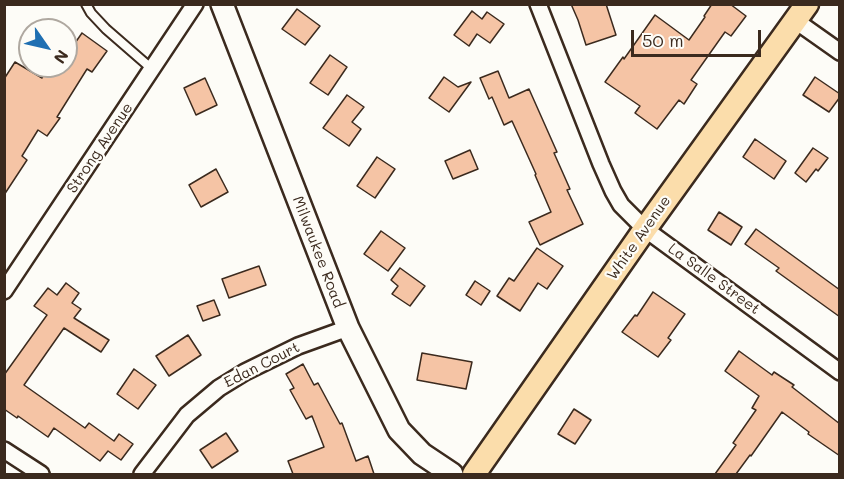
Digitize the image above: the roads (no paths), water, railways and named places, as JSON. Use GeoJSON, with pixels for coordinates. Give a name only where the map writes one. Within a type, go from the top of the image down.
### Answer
{"type":"FeatureCollection","features":[{"type":"Feature","properties":{"kind":"main road","name":"White Avenue"},"geometry":{"type":"LineString","coordinates":[[474,474],[802,10]]}},
{"type":"Feature","properties":{"kind":"street","name":"Strong Avenue"},"geometry":{"type":"LineString","coordinates":[[4,291],[195,4]]}},
{"type":"Feature","properties":{"kind":"street","name":"Milwaukee Road"},"geometry":{"type":"LineString","coordinates":[[222,4],[348,328],[399,430],[422,454],[452,474]]}},
{"type":"Feature","properties":{"kind":"street","name":"La Salle Street"},"geometry":{"type":"LineString","coordinates":[[538,4],[613,191],[621,205],[645,229],[840,372]]}},
{"type":"Feature","properties":{"kind":"street"},"geometry":{"type":"LineString","coordinates":[[802,10],[840,52]]}},
{"type":"Feature","properties":{"kind":"street","name":"Edan Court"},"geometry":{"type":"LineString","coordinates":[[142,474],[187,415],[219,388],[245,372],[298,346],[348,328]]}},
{"type":"Feature","properties":{"kind":"street"},"geometry":{"type":"LineString","coordinates":[[4,450],[41,474]]}},
{"type":"Feature","properties":{"kind":"lane"},"geometry":{"type":"LineString","coordinates":[[86,4],[91,13],[106,28],[152,69]]}}]}
